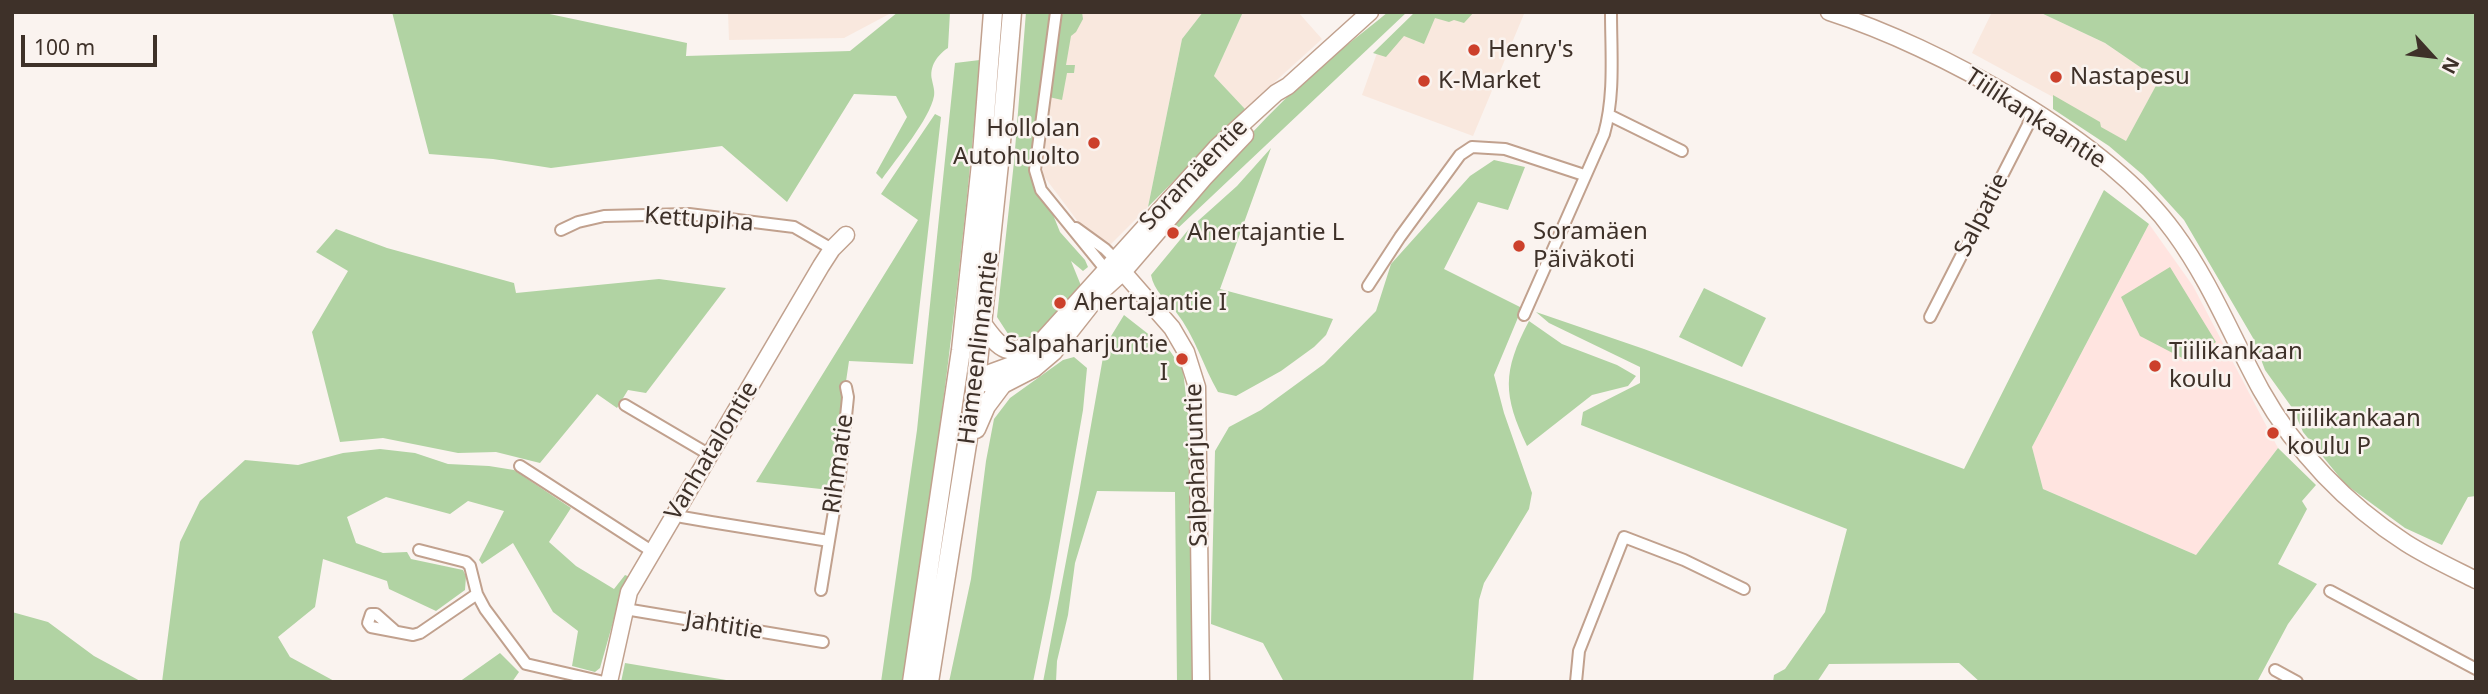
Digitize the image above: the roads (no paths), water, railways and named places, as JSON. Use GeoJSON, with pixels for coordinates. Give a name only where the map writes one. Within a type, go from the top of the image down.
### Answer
{"type":"FeatureCollection","features":[{"type":"Feature","properties":{"kind":"main road","name":"Hämeenlinnantie"},"geometry":{"type":"LineString","coordinates":[[929,682],[966,459],[967,377],[993,12]]}},
{"type":"Feature","properties":{"kind":"main road","name":"Hämeenlinnantie"},"geometry":{"type":"LineString","coordinates":[[912,682],[967,377],[983,325],[1012,12]]}},
{"type":"Feature","properties":{"kind":"main road"},"geometry":{"type":"LineString","coordinates":[[983,325],[1003,349],[1014,352],[1039,345]]}},
{"type":"Feature","properties":{"kind":"main road"},"geometry":{"type":"LineString","coordinates":[[966,459],[979,421],[1001,386]]}},
{"type":"Feature","properties":{"kind":"street"},"geometry":{"type":"LineString","coordinates":[[1056,12],[1035,170],[1041,190],[1062,219],[1115,270]]}},
{"type":"Feature","properties":{"kind":"street","name":"Soramäentie"},"geometry":{"type":"LineString","coordinates":[[967,377],[1017,363],[1039,345],[1281,98],[1288,86],[1370,12]]}},
{"type":"Feature","properties":{"kind":"street"},"geometry":{"type":"LineString","coordinates":[[1524,315],[1604,135],[1609,116],[1613,50],[1611,12]]}},
{"type":"Feature","properties":{"kind":"street","name":"Tiilikankaantie"},"geometry":{"type":"LineString","coordinates":[[1829,12],[1945,62],[2031,111],[2106,163],[2147,200],[2167,223],[2208,286],[2262,391],[2288,432],[2331,482],[2373,520],[2407,543],[2476,580]]}},
{"type":"Feature","properties":{"kind":"street","name":"Salpatie"},"geometry":{"type":"LineString","coordinates":[[1930,317],[2028,125],[2031,111]]}},
{"type":"Feature","properties":{"kind":"street"},"geometry":{"type":"LineString","coordinates":[[1609,116],[1682,151]]}},
{"type":"Feature","properties":{"kind":"street"},"geometry":{"type":"LineString","coordinates":[[1368,286],[1460,155],[1472,147],[1505,149],[1584,175]]}},
{"type":"Feature","properties":{"kind":"street","name":"Kettupiha"},"geometry":{"type":"LineString","coordinates":[[561,230],[578,222],[604,216],[690,214],[794,227],[832,249]]}},
{"type":"Feature","properties":{"kind":"street","name":"Vanhatalontie"},"geometry":{"type":"LineString","coordinates":[[607,682],[629,593],[832,249],[846,235]]}},
{"type":"Feature","properties":{"kind":"street","name":"Soramäentie"},"geometry":{"type":"LineString","coordinates":[[1001,386],[1034,369],[1054,352],[1102,291],[1115,270]]}},
{"type":"Feature","properties":{"kind":"street","name":"Salpaharjuntie"},"geometry":{"type":"LineString","coordinates":[[1115,270],[1126,291],[1152,307],[1172,328],[1186,352],[1197,387],[1201,682]]}},
{"type":"Feature","properties":{"kind":"street"},"geometry":{"type":"LineString","coordinates":[[967,377],[992,386],[1001,386]]}},
{"type":"Feature","properties":{"kind":"street","name":"Rihmatie"},"geometry":{"type":"LineString","coordinates":[[821,590],[840,475],[848,397],[846,387]]}},
{"type":"Feature","properties":{"kind":"street"},"geometry":{"type":"LineString","coordinates":[[625,405],[710,455]]}},
{"type":"Feature","properties":{"kind":"street"},"geometry":{"type":"LineString","coordinates":[[520,466],[653,552]]}},
{"type":"Feature","properties":{"kind":"street","name":"Rihmatie"},"geometry":{"type":"LineString","coordinates":[[676,513],[682,517],[829,541]]}},
{"type":"Feature","properties":{"kind":"street"},"geometry":{"type":"LineString","coordinates":[[1576,682],[1579,651],[1624,537],[1684,560],[1744,589]]}},
{"type":"Feature","properties":{"kind":"street"},"geometry":{"type":"LineString","coordinates":[[419,550],[466,562],[470,566],[477,594],[485,609],[526,664],[607,682]]}},
{"type":"Feature","properties":{"kind":"street"},"geometry":{"type":"LineString","coordinates":[[2330,591],[2476,669]]}},
{"type":"Feature","properties":{"kind":"street"},"geometry":{"type":"LineString","coordinates":[[394,630],[404,634],[420,634],[477,594]]}},
{"type":"Feature","properties":{"kind":"street","name":"Jahtitie"},"geometry":{"type":"LineString","coordinates":[[625,610],[823,642]]}},
{"type":"Feature","properties":{"kind":"street"},"geometry":{"type":"LineString","coordinates":[[2275,670],[2297,682]]}},
{"type":"Feature","properties":{"kind":"place","name":"Henry's"},"geometry":{"type":"Point","coordinates":[1474,50]}},
{"type":"Feature","properties":{"kind":"place","name":"Nastapesu"},"geometry":{"type":"Point","coordinates":[2056,77]}},
{"type":"Feature","properties":{"kind":"place","name":"K-Market"},"geometry":{"type":"Point","coordinates":[1424,81]}},
{"type":"Feature","properties":{"kind":"place","name":"Hollolan Autohuolto"},"geometry":{"type":"Point","coordinates":[1094,143]}},
{"type":"Feature","properties":{"kind":"place","name":"Ahertajantie L"},"geometry":{"type":"Point","coordinates":[1173,233]}},
{"type":"Feature","properties":{"kind":"place","name":"Soramäen Päiväkoti"},"geometry":{"type":"Point","coordinates":[1519,246]}},
{"type":"Feature","properties":{"kind":"place","name":"Ahertajantie I"},"geometry":{"type":"Point","coordinates":[1060,303]}},
{"type":"Feature","properties":{"kind":"place","name":"Salpaharjuntie I"},"geometry":{"type":"Point","coordinates":[1182,359]}},
{"type":"Feature","properties":{"kind":"place","name":"Tiilikankaan koulu"},"geometry":{"type":"Point","coordinates":[2155,366]}},
{"type":"Feature","properties":{"kind":"place","name":"Tiilikankaan koulu P"},"geometry":{"type":"Point","coordinates":[2273,433]}}]}
